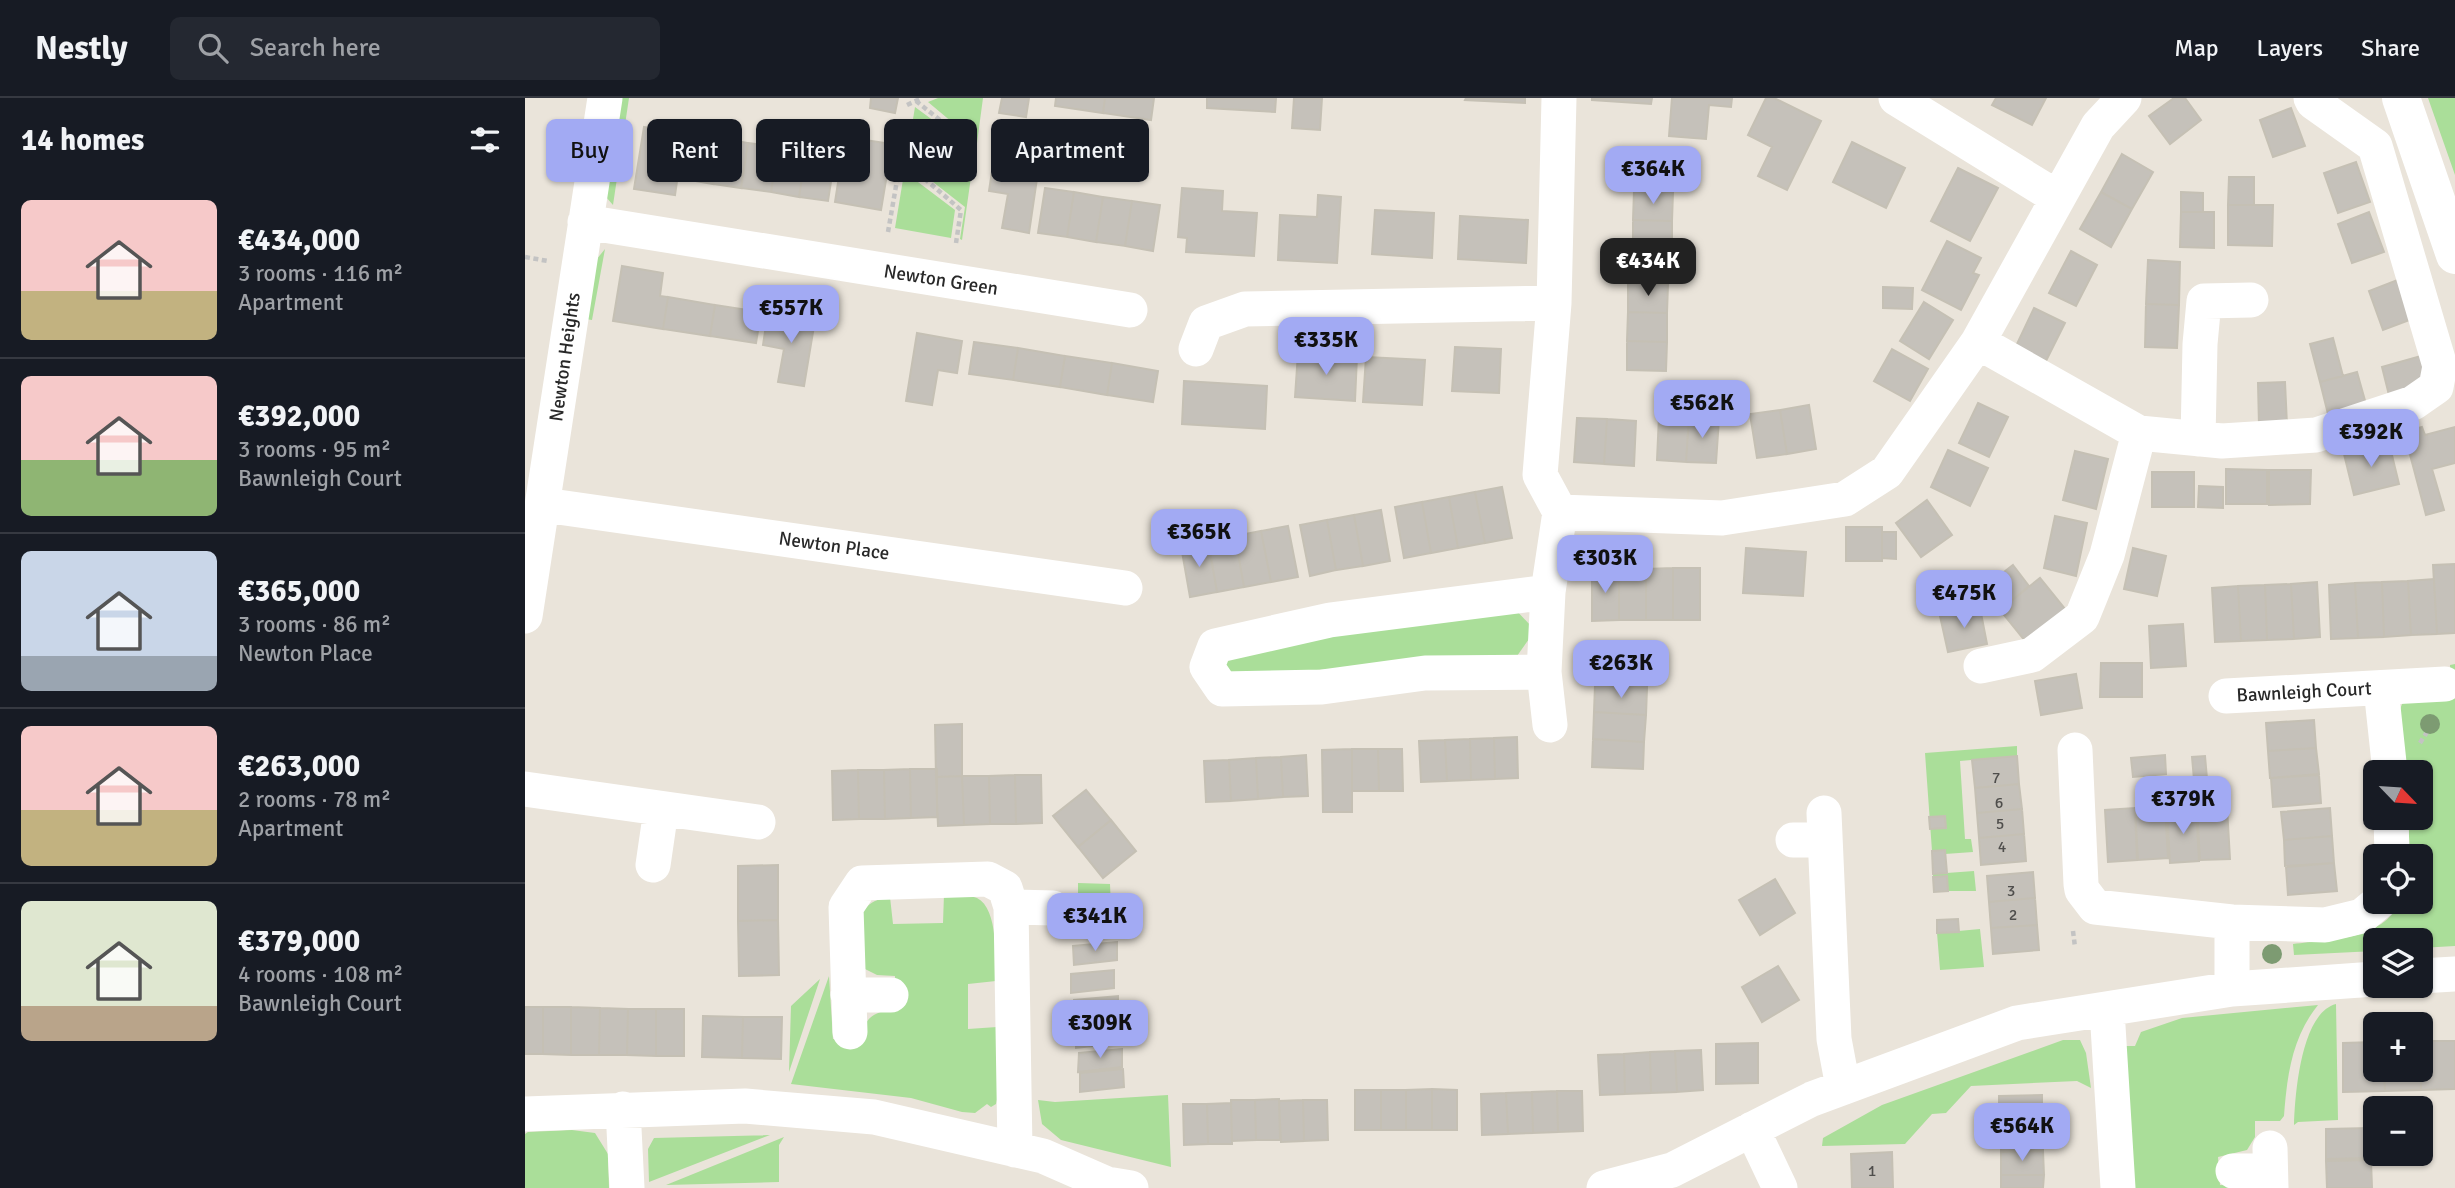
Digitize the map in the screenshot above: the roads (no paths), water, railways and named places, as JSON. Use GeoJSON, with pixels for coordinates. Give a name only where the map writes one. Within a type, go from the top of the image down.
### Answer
{"type":"FeatureCollection","features":[{"type":"Feature","properties":{"kind":"main road"},"geometry":{"type":"LineString","coordinates":[[2402,98],[2455,255]]}},
{"type":"Feature","properties":{"kind":"street","name":"Newton Heights"},"geometry":{"type":"LineString","coordinates":[[525,616],[604,98]]}},
{"type":"Feature","properties":{"kind":"street"},"geometry":{"type":"LineString","coordinates":[[1550,724],[1544,672],[1548,592],[1560,512],[1540,475],[1554,303],[1559,98]]}},
{"type":"Feature","properties":{"kind":"street"},"geometry":{"type":"LineString","coordinates":[[1896,98],[2058,198]]}},
{"type":"Feature","properties":{"kind":"street"},"geometry":{"type":"LineString","coordinates":[[1560,512],[1722,518],[1845,499],[1887,472],[1978,342],[2098,126],[2123,98]]}},
{"type":"Feature","properties":{"kind":"street"},"geometry":{"type":"LineString","coordinates":[[1978,342],[2139,433],[2198,439],[2223,441],[2316,435],[2413,403],[2436,387],[2440,366],[2375,146],[2311,98]]}},
{"type":"Feature","properties":{"kind":"street","name":"Newton Green"},"geometry":{"type":"LineString","coordinates":[[585,222],[1130,310]]}},
{"type":"Feature","properties":{"kind":"street"},"geometry":{"type":"LineString","coordinates":[[2198,439],[2204,300],[2251,300]]}},
{"type":"Feature","properties":{"kind":"street"},"geometry":{"type":"LineString","coordinates":[[1199,327],[1245,309],[1554,303]]}},
{"type":"Feature","properties":{"kind":"street"},"geometry":{"type":"LineString","coordinates":[[1981,666],[2032,655],[2082,617],[2107,555],[2139,433]]}},
{"type":"Feature","properties":{"kind":"street","name":"Newton Place"},"geometry":{"type":"LineString","coordinates":[[544,505],[1125,588]]}},
{"type":"Feature","properties":{"kind":"street"},"geometry":{"type":"LineString","coordinates":[[1544,672],[1425,673],[1322,687],[1222,689],[1207,667],[1215,646],[1318,622],[1548,592]]}},
{"type":"Feature","properties":{"kind":"street","name":"Bawnleigh Court"},"geometry":{"type":"LineString","coordinates":[[2226,696],[2445,684]]}},
{"type":"Feature","properties":{"kind":"street","name":"Bawnleigh Court"},"geometry":{"type":"LineString","coordinates":[[2381,688],[2389,760]]}},
{"type":"Feature","properties":{"kind":"street"},"geometry":{"type":"LineString","coordinates":[[2075,750],[2081,884],[2082,890],[2095,907],[2232,922],[2325,925],[2364,914]]}},
{"type":"Feature","properties":{"kind":"street"},"geometry":{"type":"LineString","coordinates":[[525,789],[758,822]]}},
{"type":"Feature","properties":{"kind":"street"},"geometry":{"type":"LineString","coordinates":[[653,865],[661,810]]}},
{"type":"Feature","properties":{"kind":"street"},"geometry":{"type":"LineString","coordinates":[[1814,831],[1834,1039],[1843,1087]]}},
{"type":"Feature","properties":{"kind":"street"},"geometry":{"type":"LineString","coordinates":[[850,1032],[846,906],[862,883],[988,879],[1005,888],[1011,907],[1015,1150]]}},
{"type":"Feature","properties":{"kind":"street"},"geometry":{"type":"LineString","coordinates":[[1011,907],[1053,908]]}},
{"type":"Feature","properties":{"kind":"street"},"geometry":{"type":"LineString","coordinates":[[2232,922],[2232,989]]}},
{"type":"Feature","properties":{"kind":"street"},"geometry":{"type":"LineString","coordinates":[[2433,975],[2455,974]]}},
{"type":"Feature","properties":{"kind":"street"},"geometry":{"type":"LineString","coordinates":[[1604,1188],[1672,1170],[1812,1099],[2018,1023],[2232,989],[2363,980]]}},
{"type":"Feature","properties":{"kind":"street"},"geometry":{"type":"LineString","coordinates":[[848,995],[891,995]]}},
{"type":"Feature","properties":{"kind":"street"},"geometry":{"type":"LineString","coordinates":[[2107,1010],[2118,1188]]}},
{"type":"Feature","properties":{"kind":"street"},"geometry":{"type":"LineString","coordinates":[[525,1114],[745,1106],[874,1117],[1043,1156],[1115,1187]]}},
{"type":"Feature","properties":{"kind":"street"},"geometry":{"type":"LineString","coordinates":[[624,1109],[627,1188]]}},
{"type":"Feature","properties":{"kind":"street"},"geometry":{"type":"LineString","coordinates":[[1752,1129],[1780,1188]]}},
{"type":"Feature","properties":{"kind":"street"},"geometry":{"type":"LineString","coordinates":[[2233,1171],[2270,1169]]}}]}
